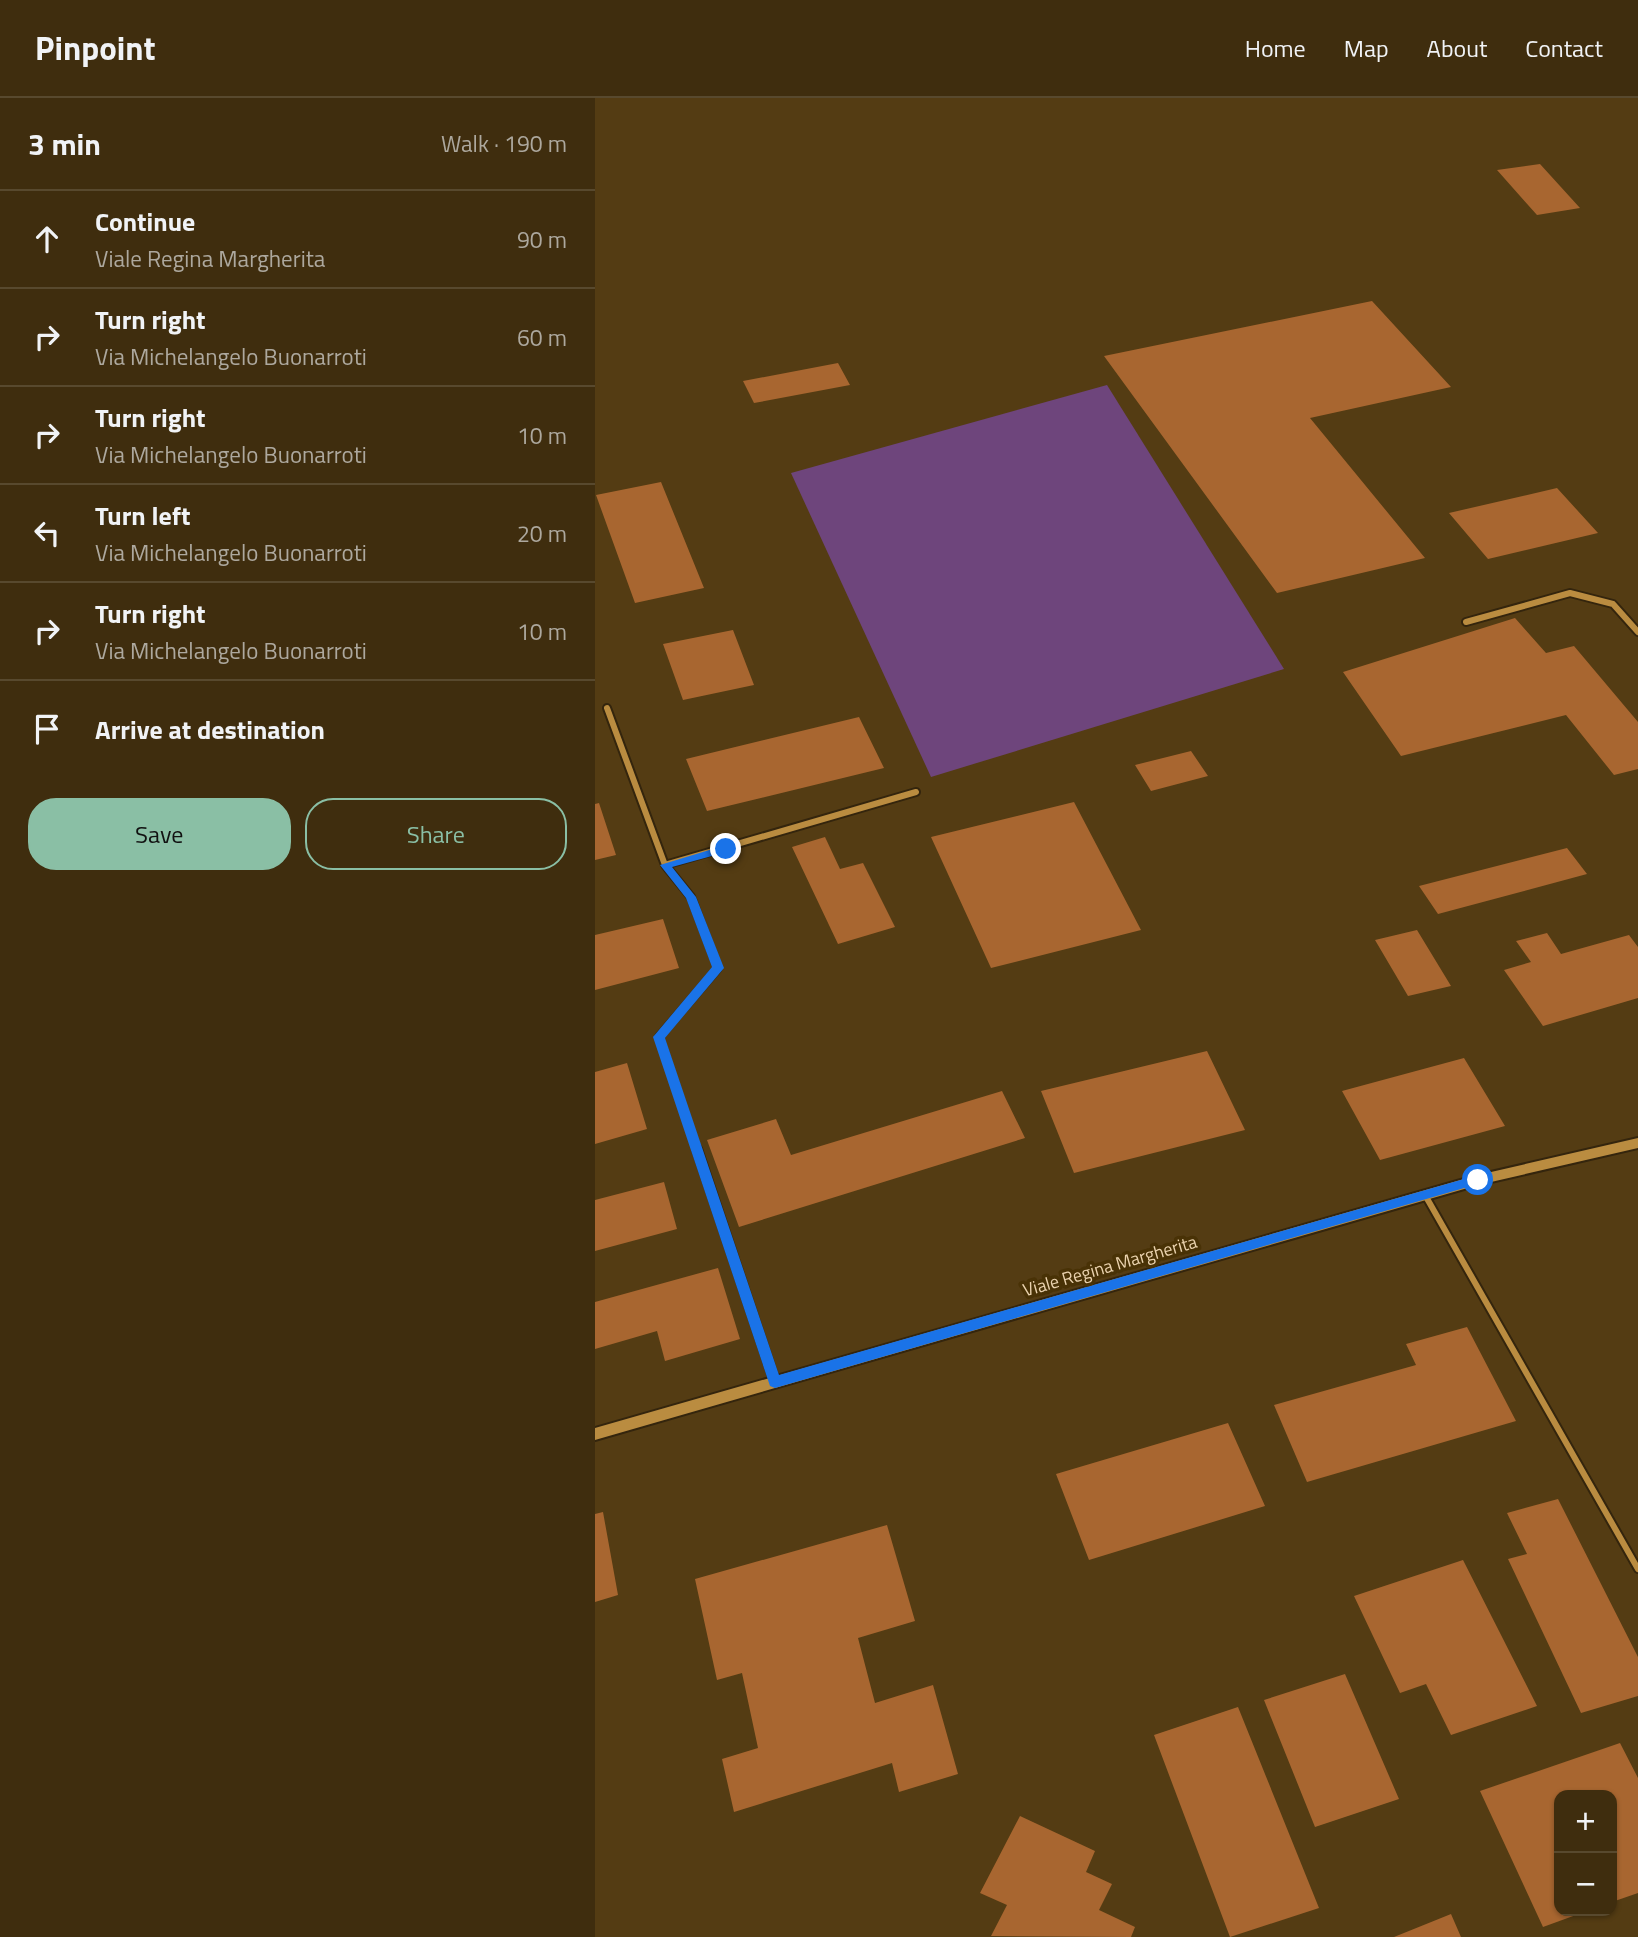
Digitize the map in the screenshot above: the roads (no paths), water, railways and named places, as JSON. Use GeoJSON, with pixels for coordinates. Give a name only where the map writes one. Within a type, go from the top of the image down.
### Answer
{"type":"FeatureCollection","features":[{"type":"Feature","properties":{"kind":"street"},"geometry":{"type":"LineString","coordinates":[[1466,622],[1570,593],[1613,604],[1638,632]]}},
{"type":"Feature","properties":{"kind":"street"},"geometry":{"type":"LineString","coordinates":[[607,708],[665,865],[691,897],[718,968],[659,1037],[775,1382]]}},
{"type":"Feature","properties":{"kind":"street"},"geometry":{"type":"LineString","coordinates":[[665,865],[916,792]]}},
{"type":"Feature","properties":{"kind":"street","name":"Viale Regina Margherita"},"geometry":{"type":"LineString","coordinates":[[595,1434],[1478,1180],[1638,1143]]}},
{"type":"Feature","properties":{"kind":"lane"},"geometry":{"type":"LineString","coordinates":[[1425,1195],[1638,1569]]}}]}
